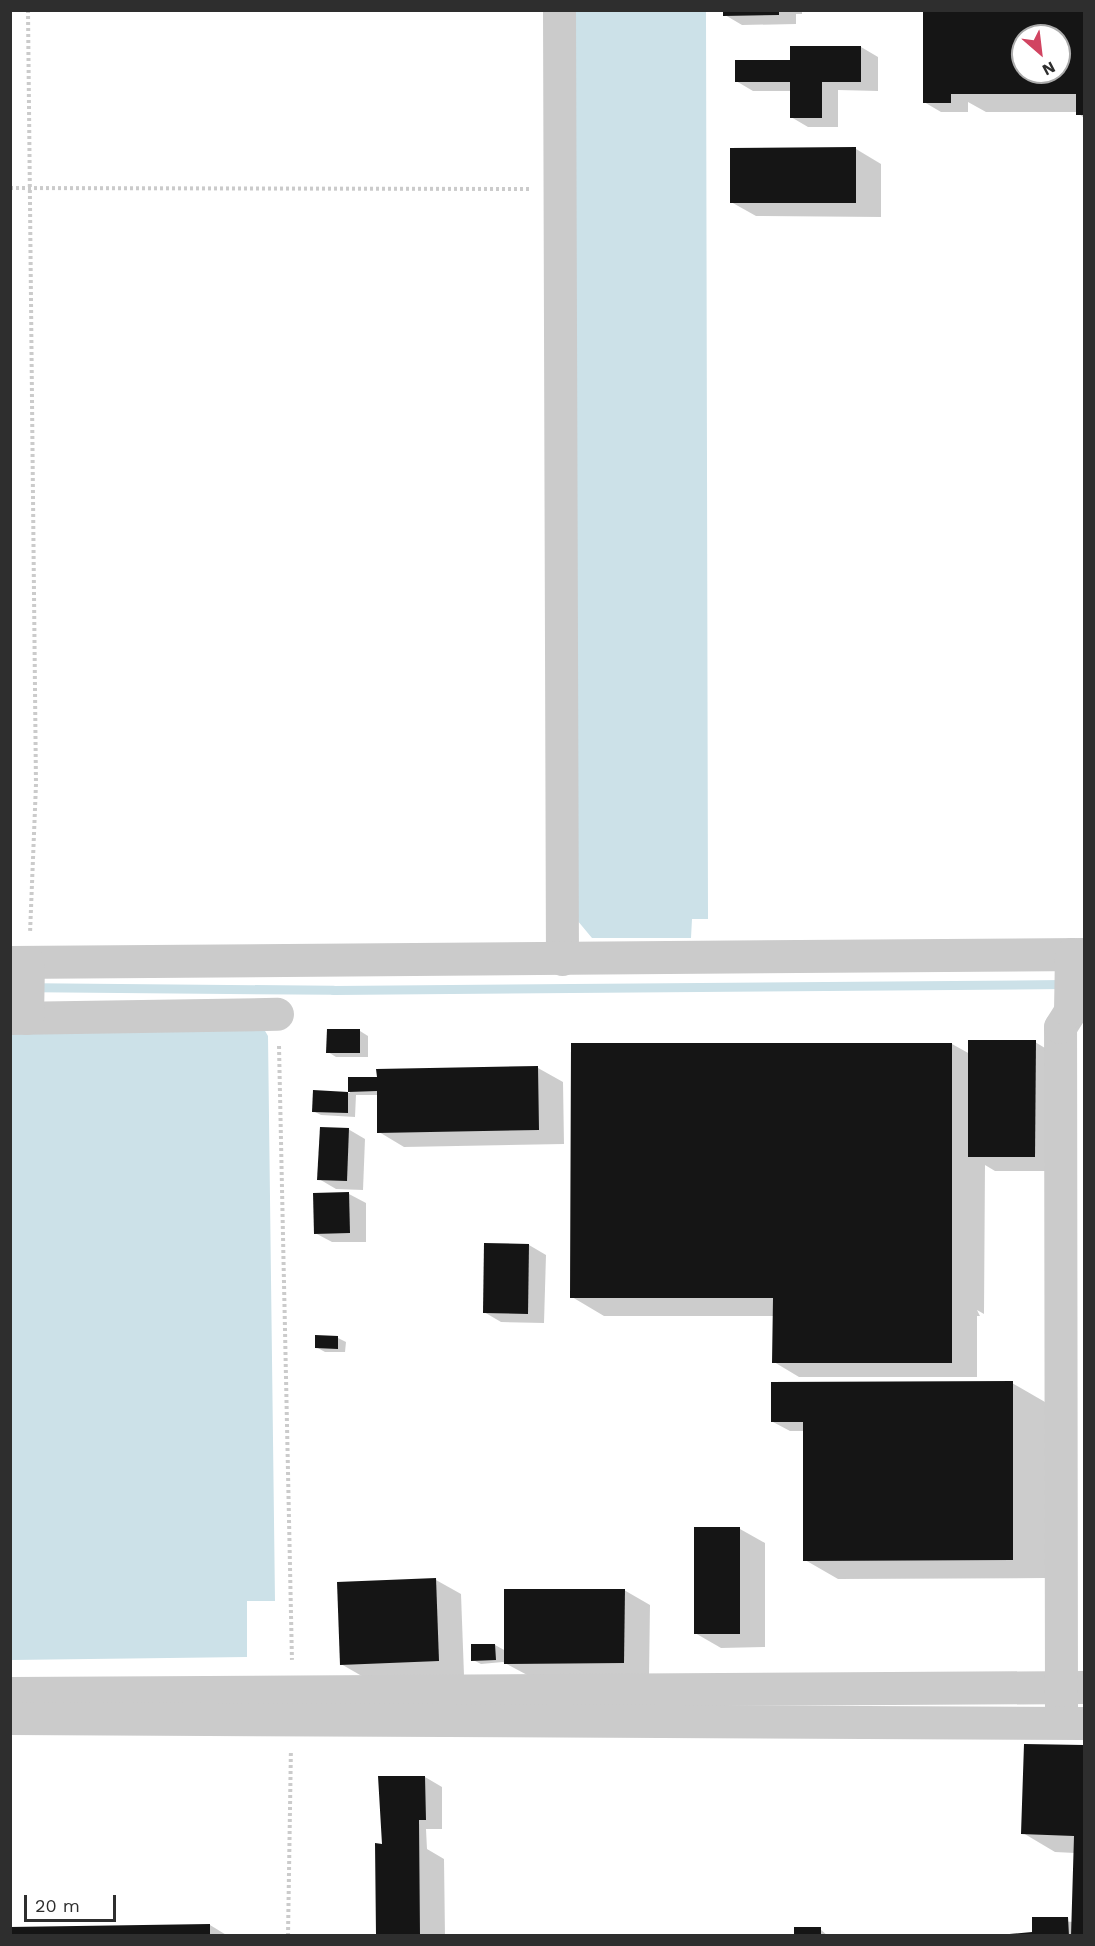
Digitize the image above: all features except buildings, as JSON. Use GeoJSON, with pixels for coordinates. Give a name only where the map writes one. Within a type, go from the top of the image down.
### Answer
{"type":"FeatureCollection","features":[{"type":"Feature","properties":{"kind":"street"},"geometry":{"type":"LineString","coordinates":[[559,10],[557,189],[562,959]]}},
{"type":"Feature","properties":{"kind":"street"},"geometry":{"type":"LineString","coordinates":[[10,1718],[1073,1723],[1065,1014],[1075,959],[562,959],[22,990]]}},
{"type":"Feature","properties":{"kind":"street"},"geometry":{"type":"LineString","coordinates":[[22,990],[277,1014]]}},
{"type":"Feature","properties":{"kind":"street"},"geometry":{"type":"LineString","coordinates":[[10,1693],[1072,1687]]}},
{"type":"Feature","properties":{"kind":"path"},"geometry":{"type":"LineString","coordinates":[[22,990],[36,784],[28,188],[28,10]]}},
{"type":"Feature","properties":{"kind":"path"},"geometry":{"type":"LineString","coordinates":[[10,188],[557,189]]}},
{"type":"Feature","properties":{"kind":"path"},"geometry":{"type":"LineString","coordinates":[[277,1014],[292,1667]]}},
{"type":"Feature","properties":{"kind":"path"},"geometry":{"type":"LineString","coordinates":[[288,1935],[291,1741]]}},
{"type":"Feature","properties":{"kind":"water"},"geometry":{"type":"Polygon","coordinates":[[[573,11],[706,11],[708,919],[692,919],[691,938],[592,938],[577,920],[573,11]]]}},
{"type":"Feature","properties":{"kind":"water"},"geometry":{"type":"Polygon","coordinates":[[[261,1024],[268,1036],[275,1601],[247,1601],[247,1657],[11,1660],[10,1026],[261,1024]]]}},
{"type":"Feature","properties":{"kind":"waterway"},"geometry":{"type":"LineString","coordinates":[[10,987],[333,990],[1064,984]]}}]}
